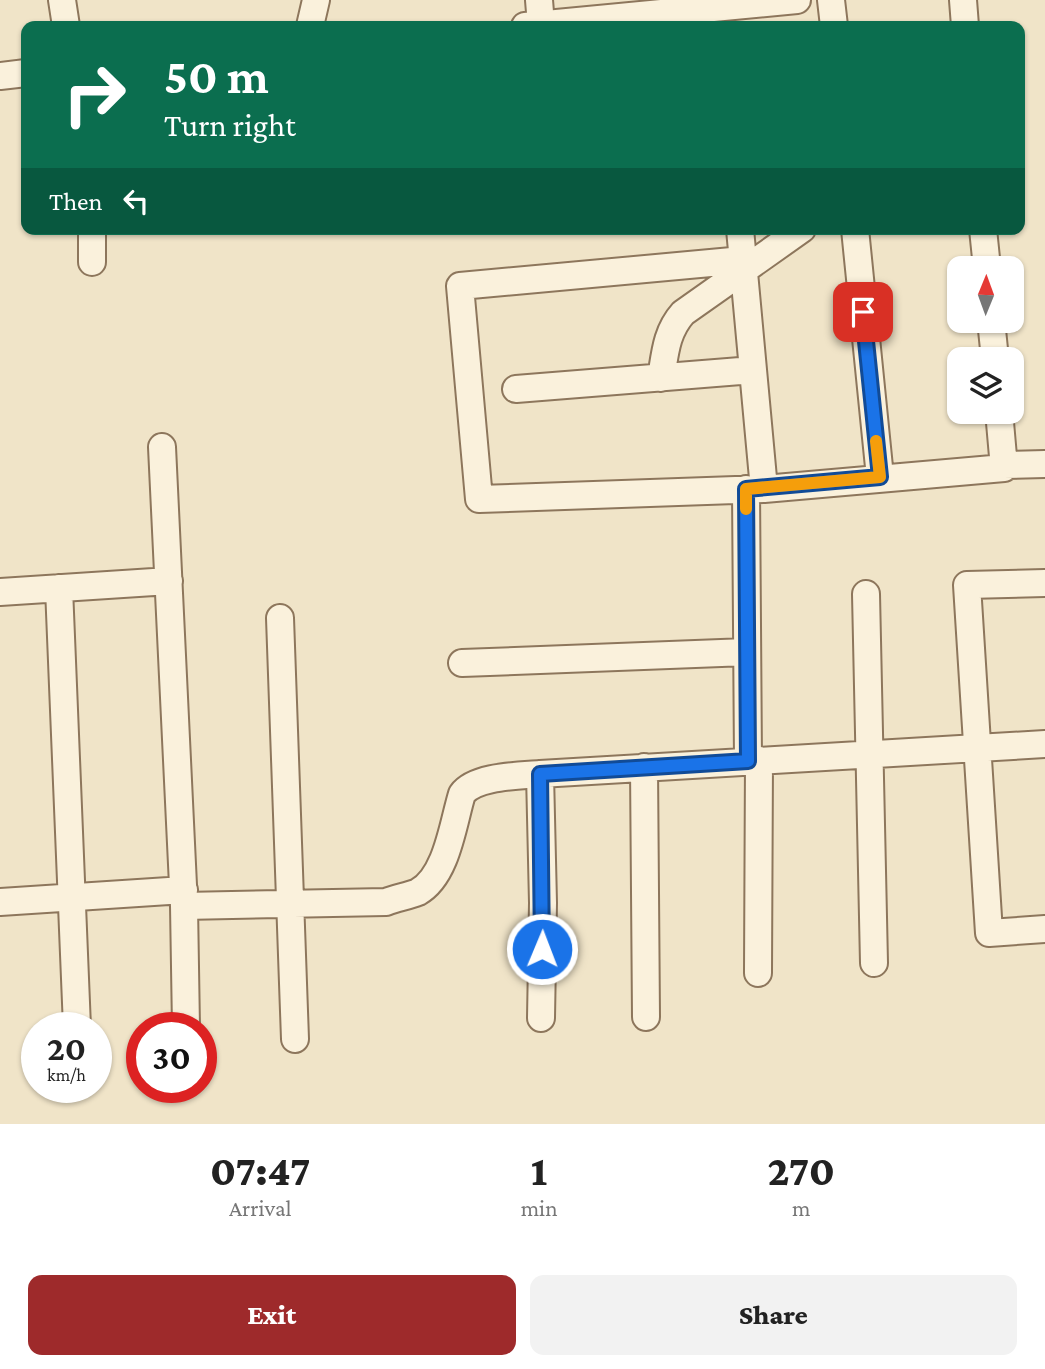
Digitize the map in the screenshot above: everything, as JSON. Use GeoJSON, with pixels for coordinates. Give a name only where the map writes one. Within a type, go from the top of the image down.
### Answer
{"type":"FeatureCollection","features":[{"type":"Feature","properties":{"kind":"street"},"geometry":{"type":"LineString","coordinates":[[62,0],[65,21]]}},
{"type":"Feature","properties":{"kind":"street"},"geometry":{"type":"LineString","coordinates":[[311,21],[316,0]]}},
{"type":"Feature","properties":{"kind":"street"},"geometry":{"type":"LineString","coordinates":[[535,17],[797,0]]}},
{"type":"Feature","properties":{"kind":"street"},"geometry":{"type":"LineString","coordinates":[[831,0],[833,21]]}},
{"type":"Feature","properties":{"kind":"street"},"geometry":{"type":"LineString","coordinates":[[963,0],[965,21]]}},
{"type":"Feature","properties":{"kind":"street"},"geometry":{"type":"LineString","coordinates":[[0,76],[21,74]]}},
{"type":"Feature","properties":{"kind":"street"},"geometry":{"type":"LineString","coordinates":[[92,235],[92,262]]}},
{"type":"Feature","properties":{"kind":"street"},"geometry":{"type":"LineString","coordinates":[[740,235],[753,370],[755,489],[747,652],[754,760],[758,973]]}},
{"type":"Feature","properties":{"kind":"street"},"geometry":{"type":"LineString","coordinates":[[661,377],[668,336],[683,313],[743,266],[792,235]]}},
{"type":"Feature","properties":{"kind":"street"},"geometry":{"type":"LineString","coordinates":[[856,235],[880,477]]}},
{"type":"Feature","properties":{"kind":"street"},"geometry":{"type":"LineString","coordinates":[[984,235],[986,256]]}},
{"type":"Feature","properties":{"kind":"street"},"geometry":{"type":"LineString","coordinates":[[743,266],[460,286],[479,499],[755,489],[1004,468],[1004,465],[1045,464]]}},
{"type":"Feature","properties":{"kind":"street"},"geometry":{"type":"LineString","coordinates":[[516,389],[753,370]]}},
{"type":"Feature","properties":{"kind":"street"},"geometry":{"type":"LineString","coordinates":[[1000,424],[1004,465]]}},
{"type":"Feature","properties":{"kind":"street"},"geometry":{"type":"LineString","coordinates":[[162,447],[184,898],[186,1012]]}},
{"type":"Feature","properties":{"kind":"street"},"geometry":{"type":"LineString","coordinates":[[0,592],[169,581]]}},
{"type":"Feature","properties":{"kind":"street"},"geometry":{"type":"LineString","coordinates":[[1045,583],[967,584],[989,933],[1045,929]]}},
{"type":"Feature","properties":{"kind":"street"},"geometry":{"type":"LineString","coordinates":[[59,588],[76,1012]]}},
{"type":"Feature","properties":{"kind":"street"},"geometry":{"type":"LineString","coordinates":[[866,594],[874,963]]}},
{"type":"Feature","properties":{"kind":"street"},"geometry":{"type":"LineString","coordinates":[[280,618],[295,1039]]}},
{"type":"Feature","properties":{"kind":"street"},"geometry":{"type":"LineString","coordinates":[[462,663],[747,652]]}},
{"type":"Feature","properties":{"kind":"street"},"geometry":{"type":"LineString","coordinates":[[0,902],[72,897],[184,898],[290,905],[386,902],[416,892],[430,883],[442,863],[462,794],[467,786],[480,781],[644,767],[1045,744]]}},
{"type":"Feature","properties":{"kind":"street"},"geometry":{"type":"LineString","coordinates":[[644,767],[646,1017]]}},
{"type":"Feature","properties":{"kind":"street"},"geometry":{"type":"LineString","coordinates":[[540,774],[543,904],[541,1018]]}},
{"type":"Feature","properties":{"kind":"slow traffic"},"geometry":{"type":"LineString","coordinates":[[746,509],[746,489],[880,477],[876,441]]}},
{"type":"Feature","properties":{"kind":"route"},"geometry":{"type":"LineString","coordinates":[[542,949],[540,774],[748,761],[746,489],[880,477],[863,312]]}}]}
